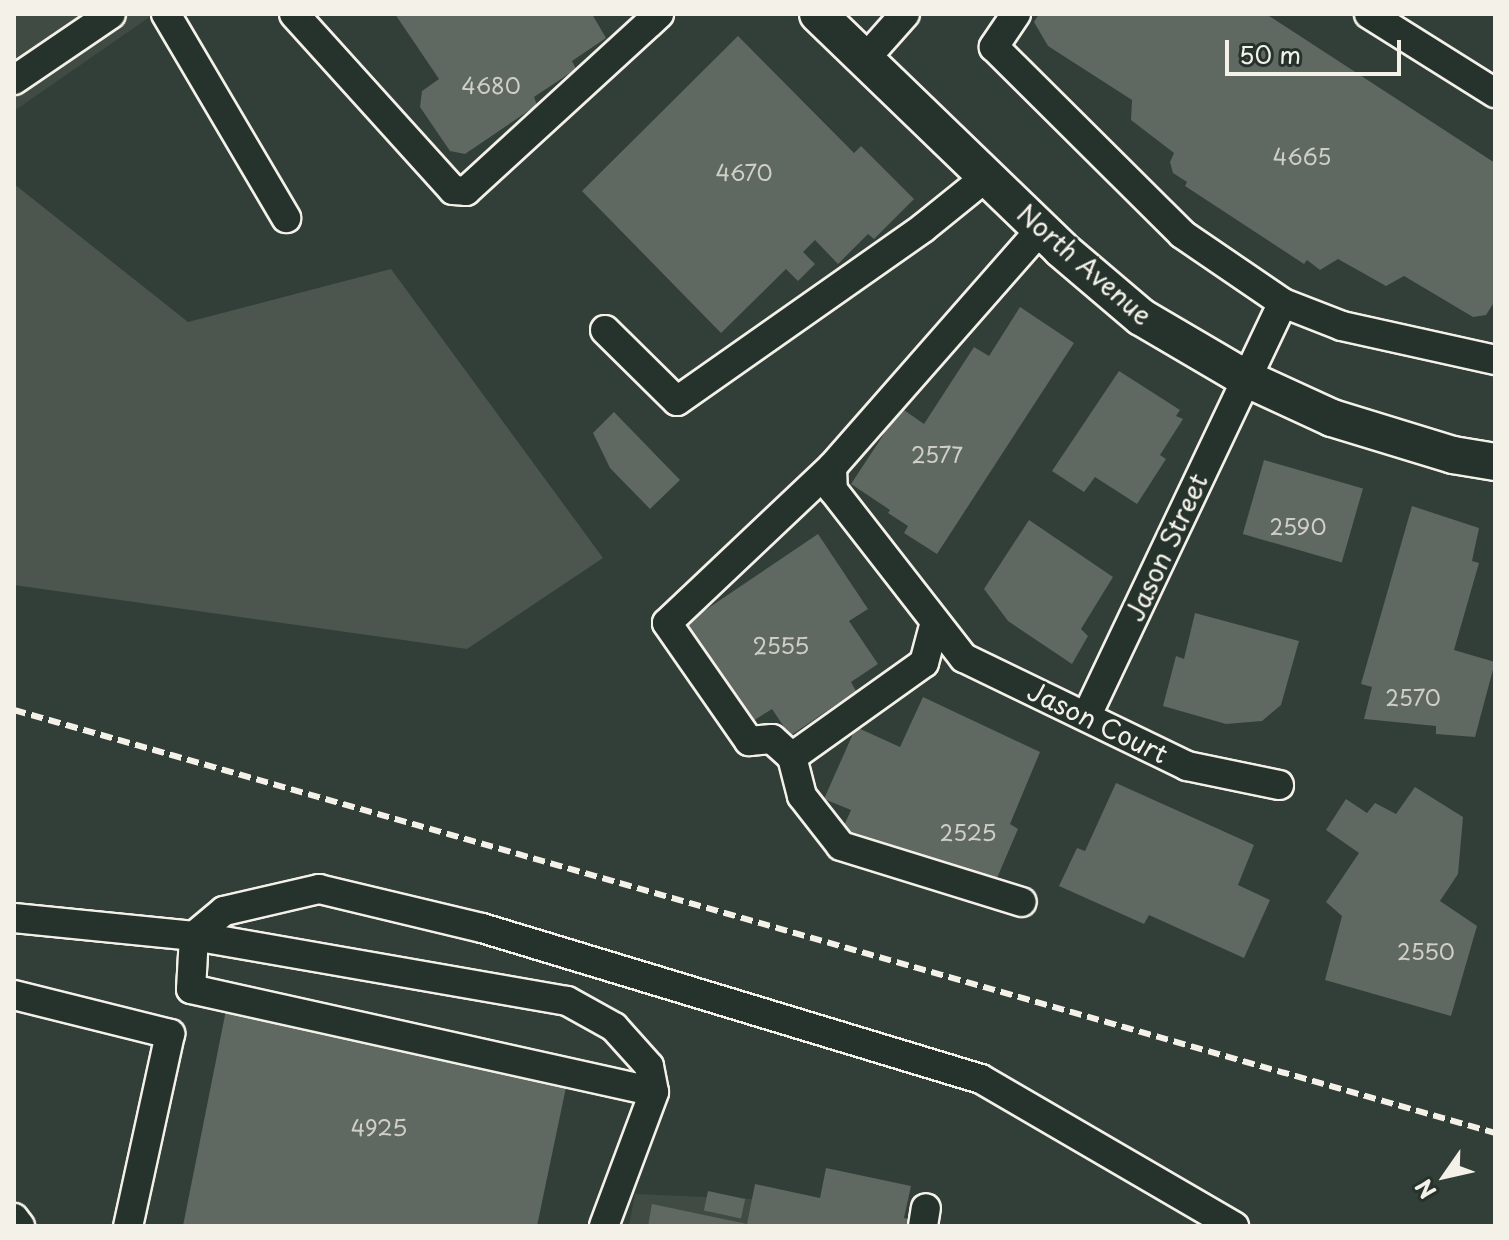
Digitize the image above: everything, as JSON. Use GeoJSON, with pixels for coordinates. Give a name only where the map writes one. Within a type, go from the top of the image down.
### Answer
{"type":"FeatureCollection","features":[{"type":"Feature","properties":{"kind":"main road","name":"North Avenue"},"geometry":{"type":"LineString","coordinates":[[818,14],[1041,229],[1141,317],[1245,378],[1332,418],[1453,455],[1495,462]]}},
{"type":"Feature","properties":{"kind":"street"},"geometry":{"type":"LineString","coordinates":[[14,80],[111,14]]}},
{"type":"Feature","properties":{"kind":"street"},"geometry":{"type":"LineString","coordinates":[[166,14],[286,218]]}},
{"type":"Feature","properties":{"kind":"street"},"geometry":{"type":"LineString","coordinates":[[294,14],[453,190],[466,191],[659,14]]}},
{"type":"Feature","properties":{"kind":"street"},"geometry":{"type":"LineString","coordinates":[[865,59],[905,14]]}},
{"type":"Feature","properties":{"kind":"street"},"geometry":{"type":"LineString","coordinates":[[1016,14],[994,47],[1182,234],[1283,303],[1342,326],[1495,360]]}},
{"type":"Feature","properties":{"kind":"street"},"geometry":{"type":"LineString","coordinates":[[1369,14],[1495,93]]}},
{"type":"Feature","properties":{"kind":"street"},"geometry":{"type":"LineString","coordinates":[[605,330],[677,401],[923,228],[986,177]]}},
{"type":"Feature","properties":{"kind":"street"},"geometry":{"type":"LineString","coordinates":[[1022,902],[841,846],[802,796],[792,757],[772,739],[749,741],[667,623],[832,467],[1041,229]]}},
{"type":"Feature","properties":{"kind":"street","name":"Jason Street"},"geometry":{"type":"LineString","coordinates":[[1087,715],[1283,303]]}},
{"type":"Feature","properties":{"kind":"street","name":"Jason Court"},"geometry":{"type":"LineString","coordinates":[[832,467],[833,490],[934,625],[964,658],[1187,766],[1279,785]]}},
{"type":"Feature","properties":{"kind":"street"},"geometry":{"type":"LineString","coordinates":[[792,757],[924,663],[934,625]]}},
{"type":"Feature","properties":{"kind":"street"},"geometry":{"type":"LineString","coordinates":[[654,1092],[191,989],[194,936],[224,911],[319,889],[482,928],[981,1079],[1234,1226]]}},
{"type":"Feature","properties":{"kind":"street"},"geometry":{"type":"LineString","coordinates":[[14,918],[194,936],[567,1001],[614,1027],[649,1066],[654,1092],[604,1226]]}},
{"type":"Feature","properties":{"kind":"street"},"geometry":{"type":"LineString","coordinates":[[14,995],[170,1034],[128,1226]]}},
{"type":"Feature","properties":{"kind":"street"},"geometry":{"type":"LineString","coordinates":[[14,1218],[20,1226]]}},
{"type":"Feature","properties":{"kind":"shaded area"},"geometry":{"type":"Polygon","coordinates":[[[14,14],[154,14],[14,111],[14,14]]]}},
{"type":"Feature","properties":{"kind":"shaded area"},"geometry":{"type":"Polygon","coordinates":[[[14,184],[188,322],[391,269],[603,558],[467,649],[14,585],[14,184]]]}},
{"type":"Feature","properties":{"kind":"shaded area"},"geometry":{"type":"Polygon","coordinates":[[[635,1194],[819,1202],[890,1226],[629,1226],[635,1194]]]}},
{"type":"Feature","properties":{"kind":"building"},"geometry":{"type":"Polygon","coordinates":[[[395,14],[592,14],[606,38],[572,61],[576,69],[534,97],[537,105],[465,154],[450,151],[420,107],[422,91],[439,79],[395,14]]]}},
{"type":"Feature","properties":{"kind":"building"},"geometry":{"type":"Polygon","coordinates":[[[1039,14],[1266,14],[1495,163],[1495,301],[1486,315],[1473,317],[1404,276],[1386,286],[1338,259],[1320,270],[1307,260],[1304,264],[1185,186],[1187,182],[1173,173],[1170,162],[1174,153],[1131,120],[1132,100],[1048,46],[1034,22],[1039,14]]]}},
{"type":"Feature","properties":{"kind":"building"},"geometry":{"type":"Polygon","coordinates":[[[738,36],[854,153],[861,146],[914,199],[874,239],[868,234],[838,264],[815,240],[803,252],[815,264],[798,281],[786,269],[721,333],[582,191],[738,36]]]}},
{"type":"Feature","properties":{"kind":"building"},"geometry":{"type":"Polygon","coordinates":[[[1020,307],[1074,343],[937,554],[904,533],[908,526],[851,484],[901,408],[924,424],[974,347],[989,356],[1020,307]]]}},
{"type":"Feature","properties":{"kind":"building"},"geometry":{"type":"Polygon","coordinates":[[[1119,371],[1180,410],[1176,416],[1183,419],[1160,455],[1166,459],[1137,504],[1095,477],[1084,492],[1052,471],[1119,371]]]}},
{"type":"Feature","properties":{"kind":"building"},"geometry":{"type":"Polygon","coordinates":[[[614,412],[680,480],[650,509],[610,468],[593,433],[614,412]]]}},
{"type":"Feature","properties":{"kind":"building"},"geometry":{"type":"Polygon","coordinates":[[[1264,460],[1363,488],[1342,562],[1243,534],[1264,460]]]}},
{"type":"Feature","properties":{"kind":"building"},"geometry":{"type":"Polygon","coordinates":[[[1412,506],[1479,528],[1472,561],[1479,563],[1454,650],[1495,662],[1475,737],[1436,734],[1436,726],[1364,719],[1372,687],[1361,684],[1412,506]]]}},
{"type":"Feature","properties":{"kind":"building"},"geometry":{"type":"Polygon","coordinates":[[[1029,520],[1113,577],[1081,629],[1088,636],[1072,664],[1008,621],[984,589],[1029,520]]]}},
{"type":"Feature","properties":{"kind":"building"},"geometry":{"type":"Polygon","coordinates":[[[818,534],[868,609],[849,621],[878,664],[851,682],[856,691],[790,736],[772,709],[750,723],[683,625],[818,534]]]}},
{"type":"Feature","properties":{"kind":"building"},"geometry":{"type":"Polygon","coordinates":[[[1195,613],[1299,641],[1281,705],[1262,721],[1226,724],[1163,706],[1176,656],[1184,659],[1195,613]]]}},
{"type":"Feature","properties":{"kind":"building"},"geometry":{"type":"Polygon","coordinates":[[[923,697],[1040,752],[1010,824],[1018,829],[994,885],[903,857],[842,830],[851,810],[824,799],[856,727],[900,747],[923,697]]]}},
{"type":"Feature","properties":{"kind":"building"},"geometry":{"type":"Polygon","coordinates":[[[1116,783],[1254,845],[1238,885],[1270,900],[1244,958],[1149,915],[1144,924],[1059,886],[1077,848],[1085,851],[1116,783]]]}},
{"type":"Feature","properties":{"kind":"building"},"geometry":{"type":"Polygon","coordinates":[[[1415,787],[1463,817],[1458,874],[1440,901],[1477,926],[1451,1016],[1325,980],[1342,916],[1326,902],[1359,853],[1326,830],[1346,799],[1367,813],[1375,803],[1396,814],[1415,787]]]}},
{"type":"Feature","properties":{"kind":"building"},"geometry":{"type":"Polygon","coordinates":[[[226,1010],[569,1073],[537,1226],[183,1226],[226,1010]]]}},
{"type":"Feature","properties":{"kind":"building"},"geometry":{"type":"Polygon","coordinates":[[[826,1168],[911,1186],[904,1218],[914,1220],[913,1226],[648,1226],[652,1204],[747,1224],[755,1184],[820,1198],[826,1168]]]}},
{"type":"Feature","properties":{"kind":"building"},"geometry":{"type":"Polygon","coordinates":[[[708,1191],[745,1199],[741,1218],[704,1211],[708,1191]]]}},
{"type":"Feature","properties":{"kind":"railway"},"geometry":{"type":"LineString","coordinates":[[14,710],[1495,1133]]}}]}
